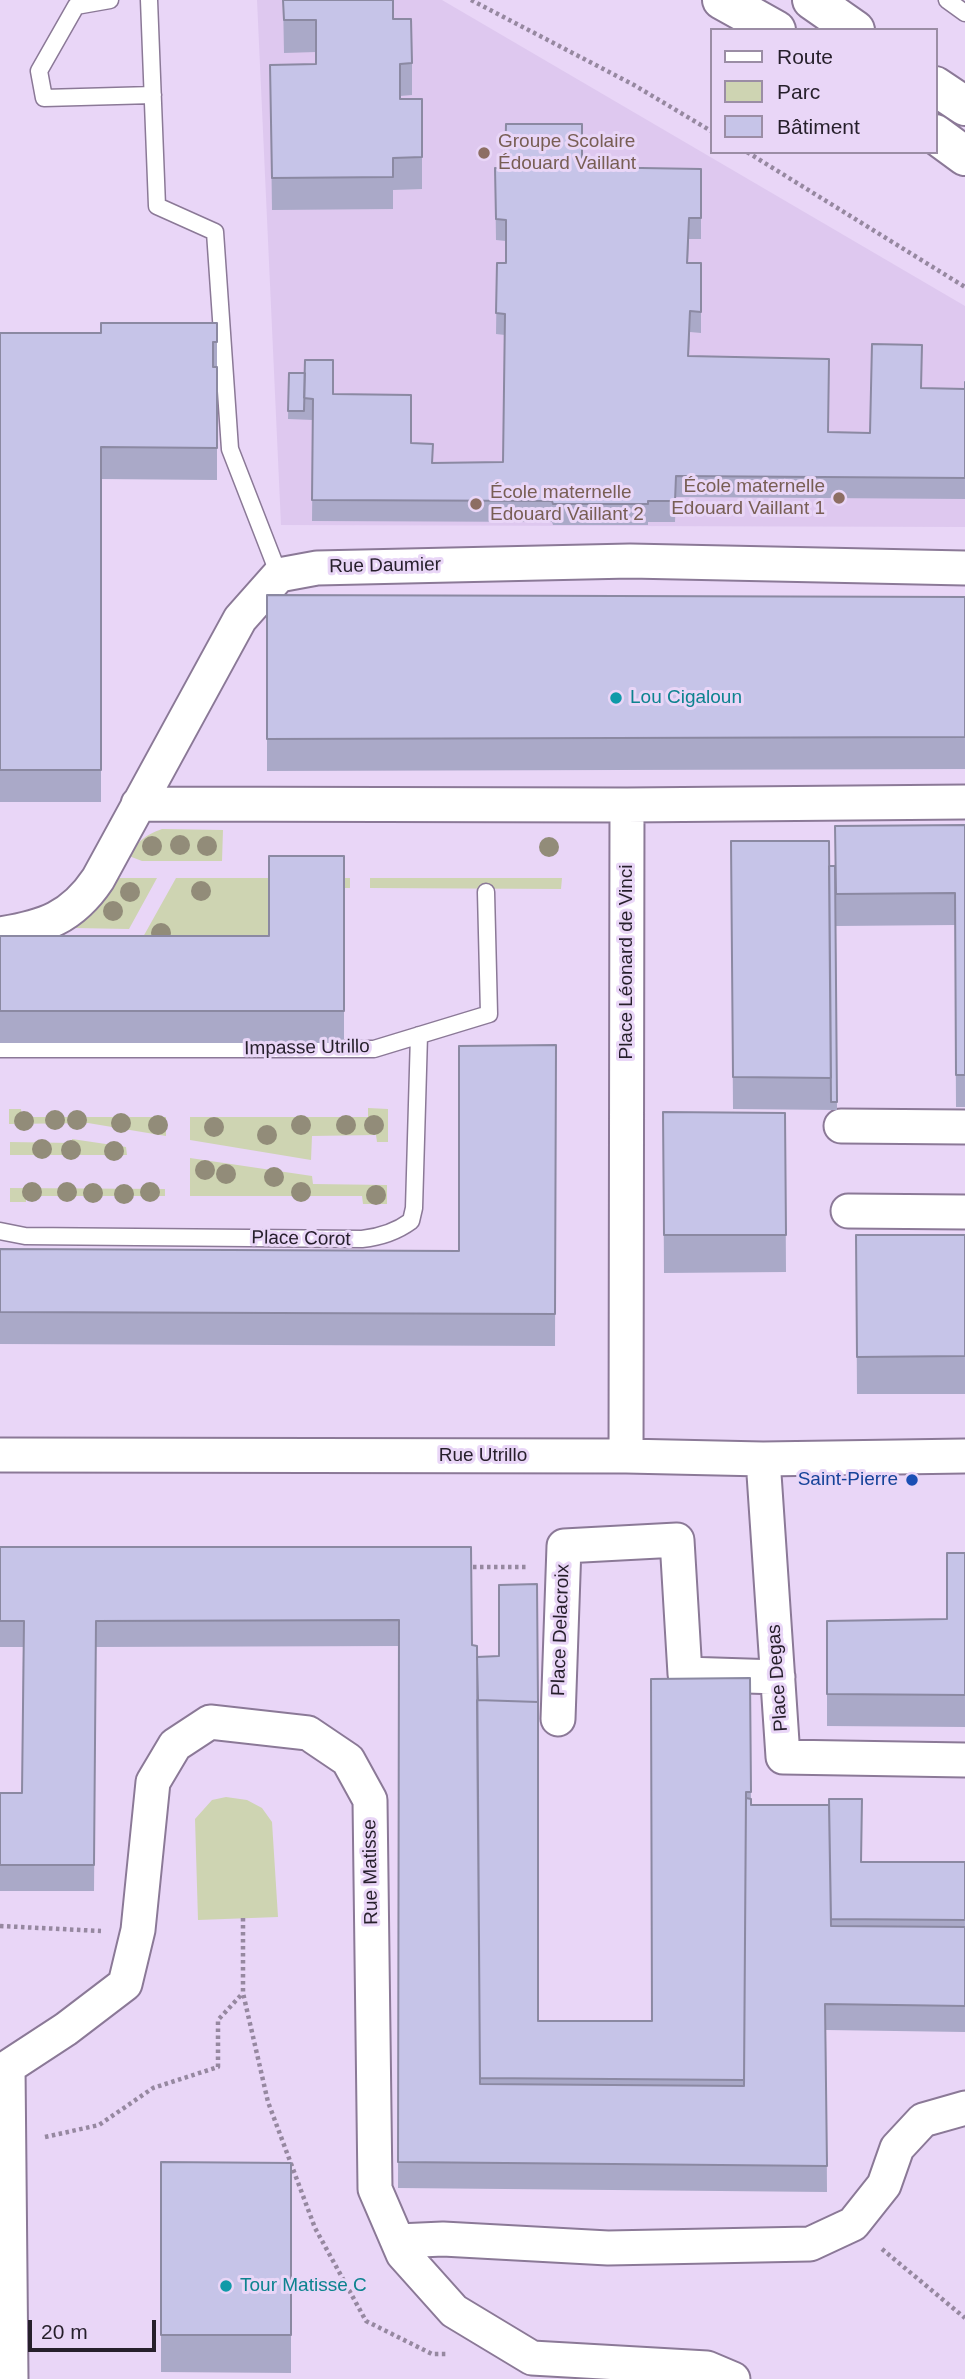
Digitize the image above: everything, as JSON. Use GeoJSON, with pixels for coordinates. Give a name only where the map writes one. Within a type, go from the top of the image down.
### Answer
{"type":"FeatureCollection","features":[{"type":"Feature","properties":{"kind":"main road"},"geometry":{"type":"LineString","coordinates":[[722,0],[772,28]]}},
{"type":"Feature","properties":{"kind":"main road"},"geometry":{"type":"LineString","coordinates":[[812,0],[852,28]]}},
{"type":"Feature","properties":{"kind":"main road"},"geometry":{"type":"LineString","coordinates":[[937,87],[965,106]]}},
{"type":"Feature","properties":{"kind":"main road"},"geometry":{"type":"LineString","coordinates":[[937,135],[965,156]]}},
{"type":"Feature","properties":{"kind":"street","name":"Rue Daumier"},"geometry":{"type":"LineString","coordinates":[[279,575],[317,568],[629,561],[965,568]]}},
{"type":"Feature","properties":{"kind":"street"},"geometry":{"type":"LineString","coordinates":[[0,934],[36,928],[64,915],[87,896],[240,618],[279,575]]}},
{"type":"Feature","properties":{"kind":"street"},"geometry":{"type":"LineString","coordinates":[[138,804],[627,806],[965,802]]}},
{"type":"Feature","properties":{"kind":"street","name":"Place Léonard de Vinci"},"geometry":{"type":"LineString","coordinates":[[626,1456],[627,806]]}},
{"type":"Feature","properties":{"kind":"street"},"geometry":{"type":"LineString","coordinates":[[841,1126],[965,1126]]}},
{"type":"Feature","properties":{"kind":"street"},"geometry":{"type":"LineString","coordinates":[[848,1211],[965,1212]]}},
{"type":"Feature","properties":{"kind":"street","name":"Rue Utrillo"},"geometry":{"type":"LineString","coordinates":[[0,1455],[626,1456],[763,1459],[965,1456]]}},
{"type":"Feature","properties":{"kind":"street","name":"Place Degas"},"geometry":{"type":"LineString","coordinates":[[763,1459],[783,1757],[965,1760]]}},
{"type":"Feature","properties":{"kind":"street","name":"Place Delacroix"},"geometry":{"type":"LineString","coordinates":[[558,1719],[564,1546],[677,1540],[685,1674],[778,1677]]}},
{"type":"Feature","properties":{"kind":"street","name":"Rue Matisse"},"geometry":{"type":"LineString","coordinates":[[11,2379],[8,2067],[66,2029],[125,1984],[138,1930],[153,1782],[176,1745],[210,1722],[308,1732],[348,1760],[370,1800],[375,2189],[403,2254],[454,2311],[532,2358],[707,2368],[733,2379]]}},
{"type":"Feature","properties":{"kind":"street"},"geometry":{"type":"LineString","coordinates":[[398,2241],[443,2239],[608,2248],[810,2244],[853,2224],[884,2185],[897,2148],[923,2120],[965,2108]]}},
{"type":"Feature","properties":{"kind":"lane"},"geometry":{"type":"LineString","coordinates":[[110,0],[76,6],[39,71],[44,98],[153,95]]}},
{"type":"Feature","properties":{"kind":"lane"},"geometry":{"type":"LineString","coordinates":[[149,0],[157,206],[215,232],[230,449],[279,575]]}},
{"type":"Feature","properties":{"kind":"lane"},"geometry":{"type":"LineString","coordinates":[[947,0],[965,13]]}},
{"type":"Feature","properties":{"kind":"lane","name":"Impasse Utrillo"},"geometry":{"type":"LineString","coordinates":[[0,1049],[374,1049],[489,1014],[485,892]]}},
{"type":"Feature","properties":{"kind":"lane","name":"Place Corot"},"geometry":{"type":"LineString","coordinates":[[0,1231],[25,1236],[362,1239],[381,1237],[400,1229],[411,1221],[414,1208],[419,1035]]}},
{"type":"Feature","properties":{"kind":"path"},"geometry":{"type":"LineString","coordinates":[[471,0],[634,85],[710,130]]}},
{"type":"Feature","properties":{"kind":"path"},"geometry":{"type":"LineString","coordinates":[[750,154],[965,287]]}},
{"type":"Feature","properties":{"kind":"path"},"geometry":{"type":"LineString","coordinates":[[453,1567],[563,1567]]}},
{"type":"Feature","properties":{"kind":"path"},"geometry":{"type":"LineString","coordinates":[[9,2144],[99,2125],[153,2088],[218,2067],[218,2020],[243,1993],[243,1918]]}},
{"type":"Feature","properties":{"kind":"path"},"geometry":{"type":"LineString","coordinates":[[0,1926],[121,1932],[138,1930]]}},
{"type":"Feature","properties":{"kind":"path"},"geometry":{"type":"LineString","coordinates":[[853,2224],[965,2318]]}},
{"type":"Feature","properties":{"kind":"shaded area","name":"Groupe Scolaire Édouard Vaillant"},"geometry":{"type":"Polygon","coordinates":[[[257,0],[442,0],[965,306],[965,527],[281,525],[257,0]]]}},
{"type":"Feature","properties":{"kind":"green space"},"geometry":{"type":"Polygon","coordinates":[[[162,829],[223,830],[222,861],[142,861],[129,856],[142,839],[162,829]]]}},
{"type":"Feature","properties":{"kind":"green space"},"geometry":{"type":"Polygon","coordinates":[[[119,878],[157,878],[129,929],[74,928],[97,907],[119,878]]]}},
{"type":"Feature","properties":{"kind":"green space"},"geometry":{"type":"Polygon","coordinates":[[[176,878],[350,878],[350,888],[269,888],[269,968],[138,946],[176,878]]]}},
{"type":"Feature","properties":{"kind":"green space"},"geometry":{"type":"Polygon","coordinates":[[[370,878],[562,878],[561,889],[370,888],[370,878]]]}},
{"type":"Feature","properties":{"kind":"green space"},"geometry":{"type":"Polygon","coordinates":[[[368,1108],[388,1109],[388,1142],[377,1142],[376,1135],[312,1136],[311,1160],[190,1140],[190,1117],[368,1117],[368,1108]]]}},
{"type":"Feature","properties":{"kind":"green space"},"geometry":{"type":"Polygon","coordinates":[[[9,1109],[21,1109],[22,1117],[166,1117],[166,1136],[88,1123],[9,1124],[9,1109]]]}},
{"type":"Feature","properties":{"kind":"green space"},"geometry":{"type":"Polygon","coordinates":[[[72,1139],[126,1147],[127,1155],[10,1155],[10,1142],[72,1143],[72,1139]]]}},
{"type":"Feature","properties":{"kind":"green space"},"geometry":{"type":"Polygon","coordinates":[[[190,1158],[312,1176],[313,1184],[387,1185],[387,1204],[363,1204],[362,1196],[190,1196],[190,1158]]]}},
{"type":"Feature","properties":{"kind":"green space"},"geometry":{"type":"Polygon","coordinates":[[[10,1188],[165,1189],[165,1196],[26,1196],[26,1202],[10,1202],[10,1188]]]}},
{"type":"Feature","properties":{"kind":"green space"},"geometry":{"type":"Polygon","coordinates":[[[226,1797],[247,1800],[262,1808],[272,1822],[278,1917],[198,1920],[195,1819],[212,1800],[226,1797]]]}},
{"type":"Feature","properties":{"kind":"building"},"geometry":{"type":"Polygon","coordinates":[[[283,0],[393,0],[393,19],[411,19],[412,63],[400,64],[400,99],[422,99],[422,157],[393,158],[393,177],[272,178],[270,65],[316,64],[316,20],[284,20],[283,0]]]}},
{"type":"Feature","properties":{"kind":"building"},"geometry":{"type":"Polygon","coordinates":[[[506,124],[582,124],[582,167],[701,169],[701,218],[689,218],[687,263],[701,263],[701,312],[690,311],[688,356],[829,359],[828,432],[870,433],[872,344],[922,345],[921,388],[965,389],[965,478],[676,476],[675,501],[648,501],[648,504],[312,500],[313,399],[304,398],[305,360],[333,360],[333,394],[411,395],[411,443],[433,444],[432,463],[503,462],[505,314],[496,313],[497,263],[506,263],[506,220],[496,219],[495,168],[505,169],[506,124]]]}},
{"type":"Feature","properties":{"kind":"building"},"geometry":{"type":"Polygon","coordinates":[[[101,323],[217,323],[217,342],[213,342],[213,367],[217,367],[217,448],[101,447],[101,770],[0,770],[0,333],[101,333],[101,323]]]}},
{"type":"Feature","properties":{"kind":"building"},"geometry":{"type":"Polygon","coordinates":[[[289,373],[305,373],[304,411],[288,411],[289,373]]]}},
{"type":"Feature","properties":{"kind":"building","name":"Lou Cigaloun"},"geometry":{"type":"Polygon","coordinates":[[[267,595],[965,597],[965,737],[267,739],[267,595]]]}},
{"type":"Feature","properties":{"kind":"building"},"geometry":{"type":"Polygon","coordinates":[[[965,825],[965,1075],[956,1075],[955,893],[836,894],[835,826],[965,825]]]}},
{"type":"Feature","properties":{"kind":"building"},"geometry":{"type":"Polygon","coordinates":[[[731,841],[829,841],[831,1078],[733,1077],[731,841]]]}},
{"type":"Feature","properties":{"kind":"building"},"geometry":{"type":"Polygon","coordinates":[[[269,856],[344,856],[344,1011],[0,1011],[0,936],[269,936],[269,856]]]}},
{"type":"Feature","properties":{"kind":"building"},"geometry":{"type":"Polygon","coordinates":[[[829,866],[835,866],[837,1102],[831,1102],[829,866]]]}},
{"type":"Feature","properties":{"kind":"building"},"geometry":{"type":"Polygon","coordinates":[[[556,1045],[555,1314],[0,1312],[0,1249],[459,1251],[459,1046],[556,1045]]]}},
{"type":"Feature","properties":{"kind":"building"},"geometry":{"type":"Polygon","coordinates":[[[663,1112],[785,1113],[786,1235],[664,1235],[663,1112]]]}},
{"type":"Feature","properties":{"kind":"building"},"geometry":{"type":"Polygon","coordinates":[[[856,1235],[965,1235],[965,1356],[857,1357],[856,1235]]]}},
{"type":"Feature","properties":{"kind":"building"},"geometry":{"type":"Polygon","coordinates":[[[0,1547],[471,1547],[472,1645],[477,1646],[480,2084],[744,2086],[746,1798],[751,1799],[751,1805],[829,1805],[831,1926],[965,1927],[965,2006],[825,2004],[827,2166],[398,2162],[399,1620],[96,1621],[94,1865],[0,1865],[0,1793],[22,1793],[24,1621],[0,1621],[0,1547]]]}},
{"type":"Feature","properties":{"kind":"building"},"geometry":{"type":"Polygon","coordinates":[[[947,1553],[965,1553],[965,1695],[827,1694],[827,1621],[947,1619],[947,1553]]]}},
{"type":"Feature","properties":{"kind":"building"},"geometry":{"type":"Polygon","coordinates":[[[537,1584],[538,1702],[478,1700],[477,1657],[499,1656],[499,1585],[537,1584]]]}},
{"type":"Feature","properties":{"kind":"building"},"geometry":{"type":"Polygon","coordinates":[[[750,1678],[751,1792],[746,1792],[744,2080],[480,2078],[477,1700],[538,1702],[538,2021],[652,2021],[651,1679],[750,1678]]]}},
{"type":"Feature","properties":{"kind":"building"},"geometry":{"type":"Polygon","coordinates":[[[829,1799],[862,1799],[861,1862],[965,1862],[965,1920],[831,1919],[829,1799]]]}},
{"type":"Feature","properties":{"kind":"building","name":"Tour Matisse C"},"geometry":{"type":"Polygon","coordinates":[[[161,2162],[291,2163],[291,2335],[161,2335],[161,2162]]]}},
{"type":"Feature","properties":{"kind":"place","name":"Groupe Scolaire Édouard Vaillant"},"geometry":{"type":"Point","coordinates":[484,153]}},
{"type":"Feature","properties":{"kind":"place","name":"École maternelle Edouard Vaillant 1"},"geometry":{"type":"Point","coordinates":[839,498]}},
{"type":"Feature","properties":{"kind":"place","name":"École maternelle Edouard Vaillant 2"},"geometry":{"type":"Point","coordinates":[476,504]}},
{"type":"Feature","properties":{"kind":"place","name":"Lou Cigaloun"},"geometry":{"type":"Point","coordinates":[616,698]}},
{"type":"Feature","properties":{"kind":"place","name":"Saint-Pierre"},"geometry":{"type":"Point","coordinates":[912,1480]}},
{"type":"Feature","properties":{"kind":"place","name":"Tour Matisse C"},"geometry":{"type":"Point","coordinates":[226,2286]}}]}
